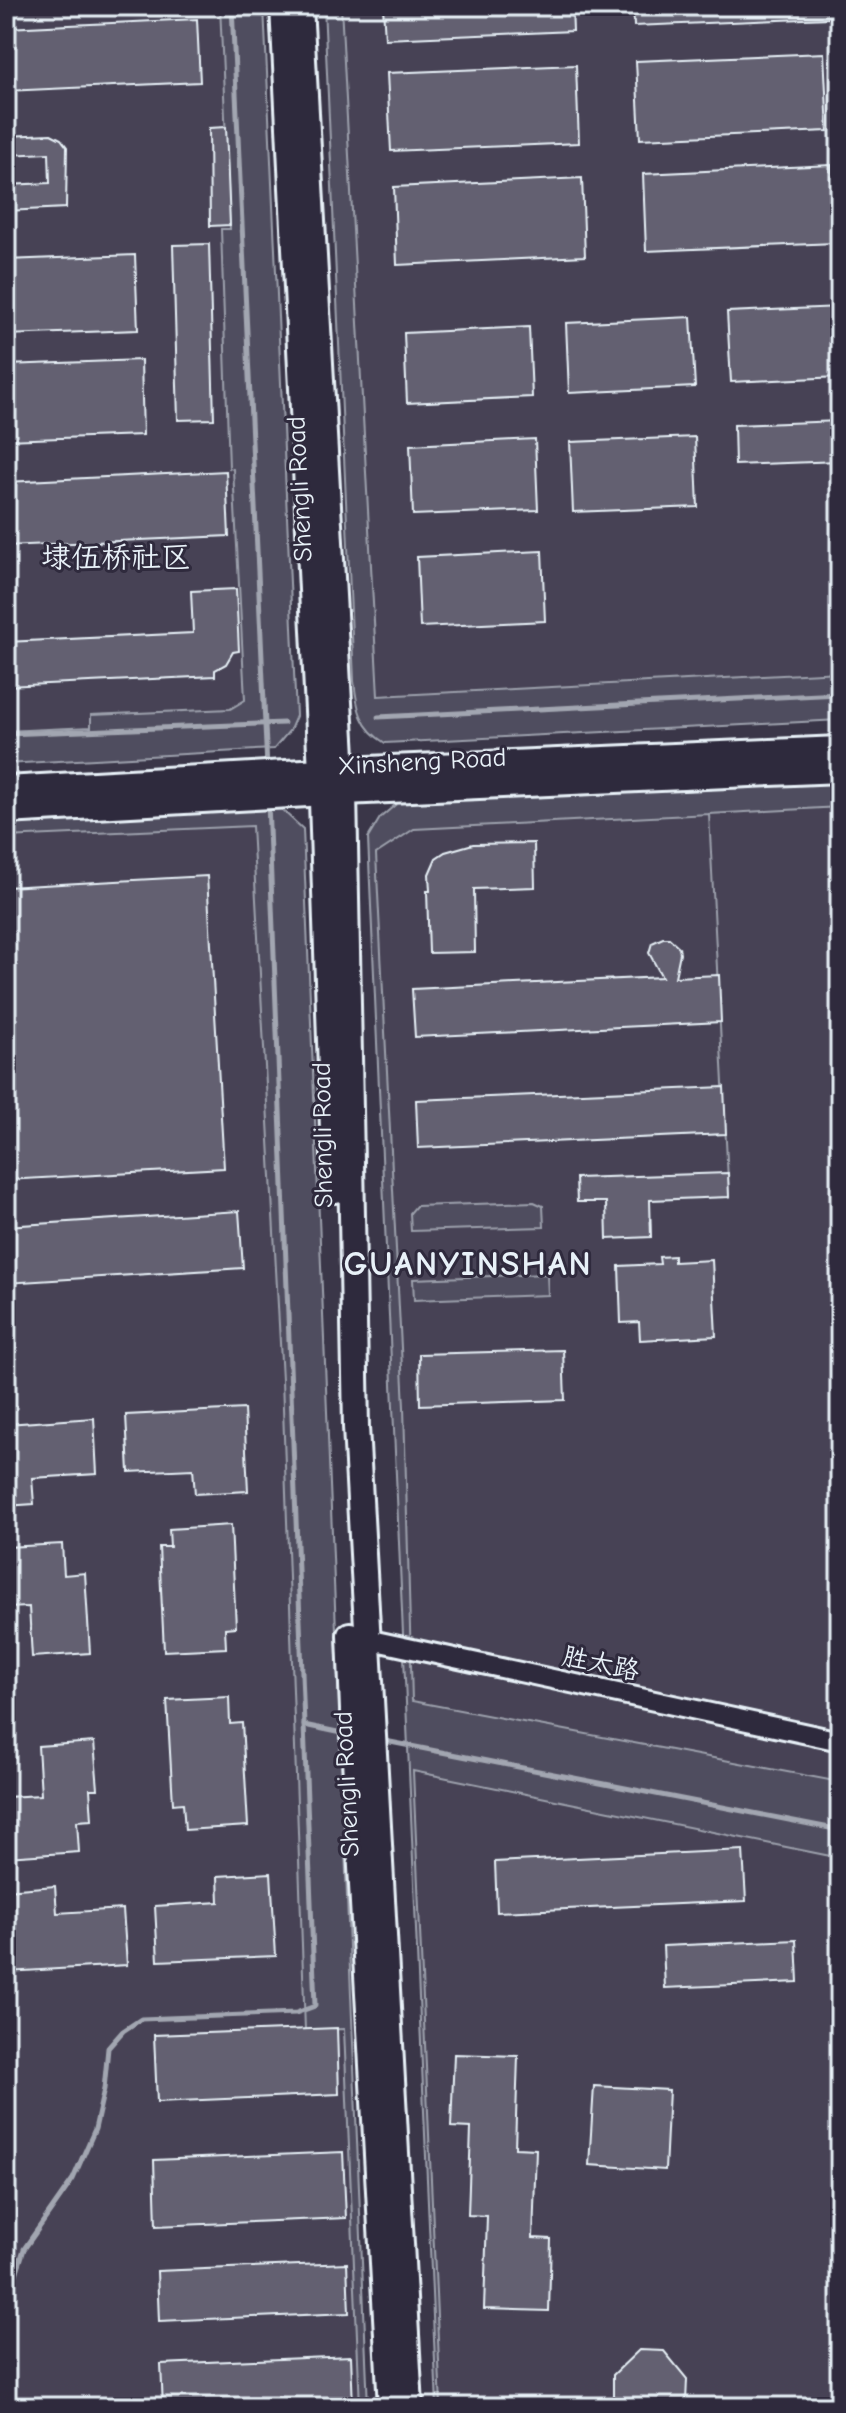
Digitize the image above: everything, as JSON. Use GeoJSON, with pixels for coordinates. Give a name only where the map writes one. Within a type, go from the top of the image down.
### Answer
{"type":"FeatureCollection","features":[{"type":"Feature","properties":{"kind":"street","name":"Shengli Road"},"geometry":{"type":"LineString","coordinates":[[283,6],[332,782]]}},
{"type":"Feature","properties":{"kind":"street","name":"Shengli Road"},"geometry":{"type":"LineString","coordinates":[[300,6],[332,782],[341,1428],[358,1637],[391,2407]]}},
{"type":"Feature","properties":{"kind":"street","name":"Xinsheng Road"},"geometry":{"type":"LineString","coordinates":[[6,811],[332,782],[840,749]]}},
{"type":"Feature","properties":{"kind":"street","name":"Xinsheng Road"},"geometry":{"type":"LineString","coordinates":[[6,789],[840,770]]}},
{"type":"Feature","properties":{"kind":"street","name":"胜太路"},"geometry":{"type":"LineString","coordinates":[[358,1637],[840,1741]]}},
{"type":"Feature","properties":{"kind":"street","name":"Shengli Road"},"geometry":{"type":"LineString","coordinates":[[364,1759],[410,2407]]}},
{"type":"Feature","properties":{"kind":"shaded area"},"geometry":{"type":"Polygon","coordinates":[[[6,6],[220,6],[230,229],[221,230],[229,468],[233,468],[245,700],[230,709],[92,715],[91,727],[6,731],[6,6]]]}},
{"type":"Feature","properties":{"kind":"shaded area"},"geometry":{"type":"Polygon","coordinates":[[[220,6],[264,6],[296,716],[290,730],[274,749],[6,764],[6,731],[91,727],[91,715],[230,709],[245,700],[233,469],[229,468],[221,229],[230,229],[220,6]]]}},
{"type":"Feature","properties":{"kind":"shaded area"},"geometry":{"type":"Polygon","coordinates":[[[324,6],[341,6],[378,696],[840,672],[840,720],[385,743],[370,731],[359,709],[354,681],[324,6]]]}},
{"type":"Feature","properties":{"kind":"shaded area"},"geometry":{"type":"Polygon","coordinates":[[[341,6],[840,6],[840,672],[378,696],[341,6]]]}},
{"type":"Feature","properties":{"kind":"shaded area"},"geometry":{"type":"Polygon","coordinates":[[[840,778],[840,807],[414,829],[376,854],[404,1407],[412,1701],[840,1782],[840,1858],[413,1771],[441,2407],[437,2407],[368,838],[380,818],[401,800],[840,778]]]}},
{"type":"Feature","properties":{"kind":"shaded area"},"geometry":{"type":"Polygon","coordinates":[[[840,807],[840,1782],[412,1701],[404,1407],[376,854],[414,829],[840,807]]]}},
{"type":"Feature","properties":{"kind":"shaded area"},"geometry":{"type":"Polygon","coordinates":[[[281,809],[303,829],[368,2407],[360,2407],[344,2029],[305,2030],[282,1380],[252,826],[6,837],[6,823],[281,809]]]}},
{"type":"Feature","properties":{"kind":"shaded area"},"geometry":{"type":"Polygon","coordinates":[[[252,825],[282,1380],[306,2030],[344,2028],[360,2407],[6,2407],[6,837],[252,825]]]}},
{"type":"Feature","properties":{"kind":"shaded area"},"geometry":{"type":"Polygon","coordinates":[[[534,1202],[543,1206],[544,1227],[411,1231],[410,1213],[416,1206],[534,1202]]]}},
{"type":"Feature","properties":{"kind":"shaded area"},"geometry":{"type":"Polygon","coordinates":[[[547,1274],[548,1295],[414,1300],[413,1279],[547,1274]]]}},
{"type":"Feature","properties":{"kind":"shaded area"},"geometry":{"type":"Polygon","coordinates":[[[413,1770],[840,1858],[840,2407],[441,2407],[413,1770]]]}},
{"type":"Feature","properties":{"kind":"building"},"geometry":{"type":"Polygon","coordinates":[[[383,6],[572,6],[573,31],[385,39],[383,6]]]}},
{"type":"Feature","properties":{"kind":"building"},"geometry":{"type":"Polygon","coordinates":[[[633,6],[828,6],[829,18],[634,26],[633,6]]]}},
{"type":"Feature","properties":{"kind":"building"},"geometry":{"type":"Polygon","coordinates":[[[197,19],[200,82],[6,91],[6,28],[197,19]]]}},
{"type":"Feature","properties":{"kind":"building"},"geometry":{"type":"Polygon","coordinates":[[[824,53],[828,131],[640,139],[636,61],[824,53]]]}},
{"type":"Feature","properties":{"kind":"building"},"geometry":{"type":"Polygon","coordinates":[[[576,65],[579,143],[391,151],[387,73],[576,65]]]}},
{"type":"Feature","properties":{"kind":"building"},"geometry":{"type":"Polygon","coordinates":[[[226,127],[230,225],[210,226],[209,128],[226,127]]]}},
{"type":"Feature","properties":{"kind":"building"},"geometry":{"type":"Polygon","coordinates":[[[51,134],[61,139],[67,147],[66,208],[6,211],[6,185],[50,183],[49,153],[6,155],[6,136],[51,134]]]}},
{"type":"Feature","properties":{"kind":"building"},"geometry":{"type":"Polygon","coordinates":[[[831,165],[835,243],[646,251],[643,174],[831,165]]]}},
{"type":"Feature","properties":{"kind":"building"},"geometry":{"type":"Polygon","coordinates":[[[582,178],[585,256],[397,265],[394,187],[582,178]]]}},
{"type":"Feature","properties":{"kind":"building"},"geometry":{"type":"Polygon","coordinates":[[[209,244],[214,419],[178,420],[173,245],[209,244]]]}},
{"type":"Feature","properties":{"kind":"building"},"geometry":{"type":"Polygon","coordinates":[[[135,255],[138,330],[6,335],[6,260],[135,255]]]}},
{"type":"Feature","properties":{"kind":"building"},"geometry":{"type":"Polygon","coordinates":[[[840,307],[840,377],[731,382],[727,312],[840,307]]]}},
{"type":"Feature","properties":{"kind":"building"},"geometry":{"type":"Polygon","coordinates":[[[691,317],[695,387],[569,393],[566,323],[691,317]]]}},
{"type":"Feature","properties":{"kind":"building"},"geometry":{"type":"Polygon","coordinates":[[[529,327],[532,397],[407,403],[404,333],[529,327]]]}},
{"type":"Feature","properties":{"kind":"building"},"geometry":{"type":"Polygon","coordinates":[[[141,360],[143,435],[6,440],[6,365],[141,360]]]}},
{"type":"Feature","properties":{"kind":"building"},"geometry":{"type":"Polygon","coordinates":[[[840,421],[840,461],[735,465],[734,425],[840,421]]]}},
{"type":"Feature","properties":{"kind":"building"},"geometry":{"type":"Polygon","coordinates":[[[695,437],[698,507],[573,512],[570,442],[695,437]]]}},
{"type":"Feature","properties":{"kind":"building"},"geometry":{"type":"Polygon","coordinates":[[[535,439],[538,510],[413,515],[410,445],[535,439]]]}},
{"type":"Feature","properties":{"kind":"building"},"geometry":{"type":"Polygon","coordinates":[[[226,471],[229,536],[6,546],[6,482],[226,471]]]}},
{"type":"Feature","properties":{"kind":"building"},"geometry":{"type":"Polygon","coordinates":[[[542,551],[545,621],[420,627],[417,557],[542,551]]]}},
{"type":"Feature","properties":{"kind":"building"},"geometry":{"type":"Polygon","coordinates":[[[236,589],[239,651],[233,652],[226,664],[215,670],[215,676],[6,686],[6,642],[193,633],[191,591],[236,589]]]}},
{"type":"Feature","properties":{"kind":"building"},"geometry":{"type":"Polygon","coordinates":[[[534,843],[535,887],[474,889],[475,952],[429,953],[427,891],[430,891],[429,874],[436,858],[445,852],[473,844],[534,843]]]}},
{"type":"Feature","properties":{"kind":"building"},"geometry":{"type":"Polygon","coordinates":[[[207,876],[224,1168],[6,1180],[6,887],[207,876]]]}},
{"type":"Feature","properties":{"kind":"building"},"geometry":{"type":"Polygon","coordinates":[[[669,938],[679,947],[675,977],[719,975],[721,1022],[415,1037],[412,989],[662,977],[649,953],[652,943],[669,938]]]}},
{"type":"Feature","properties":{"kind":"building"},"geometry":{"type":"Polygon","coordinates":[[[724,1087],[726,1134],[418,1148],[416,1100],[724,1087]]]}},
{"type":"Feature","properties":{"kind":"building"},"geometry":{"type":"Polygon","coordinates":[[[728,1173],[729,1197],[650,1200],[651,1237],[607,1239],[606,1202],[577,1202],[576,1178],[728,1173]]]}},
{"type":"Feature","properties":{"kind":"building"},"geometry":{"type":"Polygon","coordinates":[[[239,1211],[243,1268],[6,1283],[6,1226],[239,1211]]]}},
{"type":"Feature","properties":{"kind":"building"},"geometry":{"type":"Polygon","coordinates":[[[674,1256],[674,1262],[712,1260],[716,1336],[640,1340],[639,1322],[621,1323],[619,1266],[660,1264],[659,1257],[674,1256]]]}},
{"type":"Feature","properties":{"kind":"building"},"geometry":{"type":"Polygon","coordinates":[[[563,1350],[565,1400],[420,1405],[419,1354],[563,1350]]]}},
{"type":"Feature","properties":{"kind":"building"},"geometry":{"type":"Polygon","coordinates":[[[244,1409],[248,1491],[195,1494],[193,1469],[129,1472],[126,1415],[244,1409]]]}},
{"type":"Feature","properties":{"kind":"building"},"geometry":{"type":"Polygon","coordinates":[[[94,1418],[97,1474],[32,1478],[34,1504],[6,1506],[6,1424],[94,1418]]]}},
{"type":"Feature","properties":{"kind":"building"},"geometry":{"type":"Polygon","coordinates":[[[231,1525],[236,1627],[225,1628],[226,1648],[164,1651],[159,1547],[170,1547],[169,1529],[231,1525]]]}},
{"type":"Feature","properties":{"kind":"building"},"geometry":{"type":"Polygon","coordinates":[[[62,1544],[64,1575],[85,1573],[90,1653],[32,1657],[29,1607],[6,1608],[6,1547],[62,1544]]]}},
{"type":"Feature","properties":{"kind":"building"},"geometry":{"type":"Polygon","coordinates":[[[229,1697],[230,1724],[242,1723],[248,1826],[185,1830],[183,1803],[173,1804],[167,1700],[229,1697]]]}},
{"type":"Feature","properties":{"kind":"building"},"geometry":{"type":"Polygon","coordinates":[[[94,1742],[98,1789],[90,1789],[92,1820],[77,1821],[79,1852],[6,1857],[6,1797],[41,1795],[38,1746],[94,1742]]]}},
{"type":"Feature","properties":{"kind":"building"},"geometry":{"type":"Polygon","coordinates":[[[743,1850],[746,1901],[497,1912],[495,1862],[743,1850]]]}},
{"type":"Feature","properties":{"kind":"building"},"geometry":{"type":"Polygon","coordinates":[[[271,1873],[276,1956],[158,1961],[155,1906],[219,1902],[218,1876],[271,1873]]]}},
{"type":"Feature","properties":{"kind":"building"},"geometry":{"type":"Polygon","coordinates":[[[55,1886],[57,1913],[123,1909],[127,1965],[7,1972],[6,1890],[55,1886]]]}},
{"type":"Feature","properties":{"kind":"building"},"geometry":{"type":"Polygon","coordinates":[[[796,1940],[798,1982],[665,1988],[663,1946],[796,1940]]]}},
{"type":"Feature","properties":{"kind":"building"},"geometry":{"type":"Polygon","coordinates":[[[337,2028],[339,2094],[157,2102],[154,2035],[337,2028]]]}},
{"type":"Feature","properties":{"kind":"building"},"geometry":{"type":"Polygon","coordinates":[[[454,2054],[518,2056],[515,2148],[536,2149],[533,2238],[551,2239],[549,2311],[484,2309],[487,2216],[468,2215],[471,2128],[451,2127],[454,2054]]]}},
{"type":"Feature","properties":{"kind":"building"},"geometry":{"type":"Polygon","coordinates":[[[594,2086],[669,2090],[665,2170],[589,2165],[594,2086]]]}},
{"type":"Feature","properties":{"kind":"building"},"geometry":{"type":"Polygon","coordinates":[[[343,2152],[346,2218],[156,2226],[154,2160],[343,2152]]]}},
{"type":"Feature","properties":{"kind":"building"},"geometry":{"type":"Polygon","coordinates":[[[347,2263],[349,2313],[159,2321],[157,2271],[347,2263]]]}},
{"type":"Feature","properties":{"kind":"building"},"geometry":{"type":"Polygon","coordinates":[[[639,2350],[664,2351],[687,2379],[686,2402],[680,2407],[619,2407],[613,2401],[613,2375],[639,2350]]]}},
{"type":"Feature","properties":{"kind":"building"},"geometry":{"type":"Polygon","coordinates":[[[351,2356],[353,2407],[163,2407],[161,2364],[351,2356]]]}},
{"type":"Feature","properties":{"kind":"waterway"},"geometry":{"type":"LineString","coordinates":[[232,6],[267,768]]}},
{"type":"Feature","properties":{"kind":"waterway"},"geometry":{"type":"LineString","coordinates":[[378,717],[840,694]]}},
{"type":"Feature","properties":{"kind":"waterway"},"geometry":{"type":"LineString","coordinates":[[6,734],[284,723]]}},
{"type":"Feature","properties":{"kind":"waterway"},"geometry":{"type":"LineString","coordinates":[[6,2306],[24,2249],[73,2179],[95,2129],[104,2089],[108,2048],[123,2031],[141,2019],[296,2013],[315,2006],[268,802]]}},
{"type":"Feature","properties":{"kind":"waterway"},"geometry":{"type":"LineString","coordinates":[[304,1725],[347,1734]]}},
{"type":"Feature","properties":{"kind":"waterway"},"geometry":{"type":"LineString","coordinates":[[380,1740],[840,1830]]}},
{"type":"Feature","properties":{"kind":"district","name":"埭伍桥社区"},"geometry":{"type":"Point","coordinates":[116,557]}},
{"type":"Feature","properties":{"kind":"district","name":"GUANYINSHAN"},"geometry":{"type":"Point","coordinates":[468,1263]}}]}
